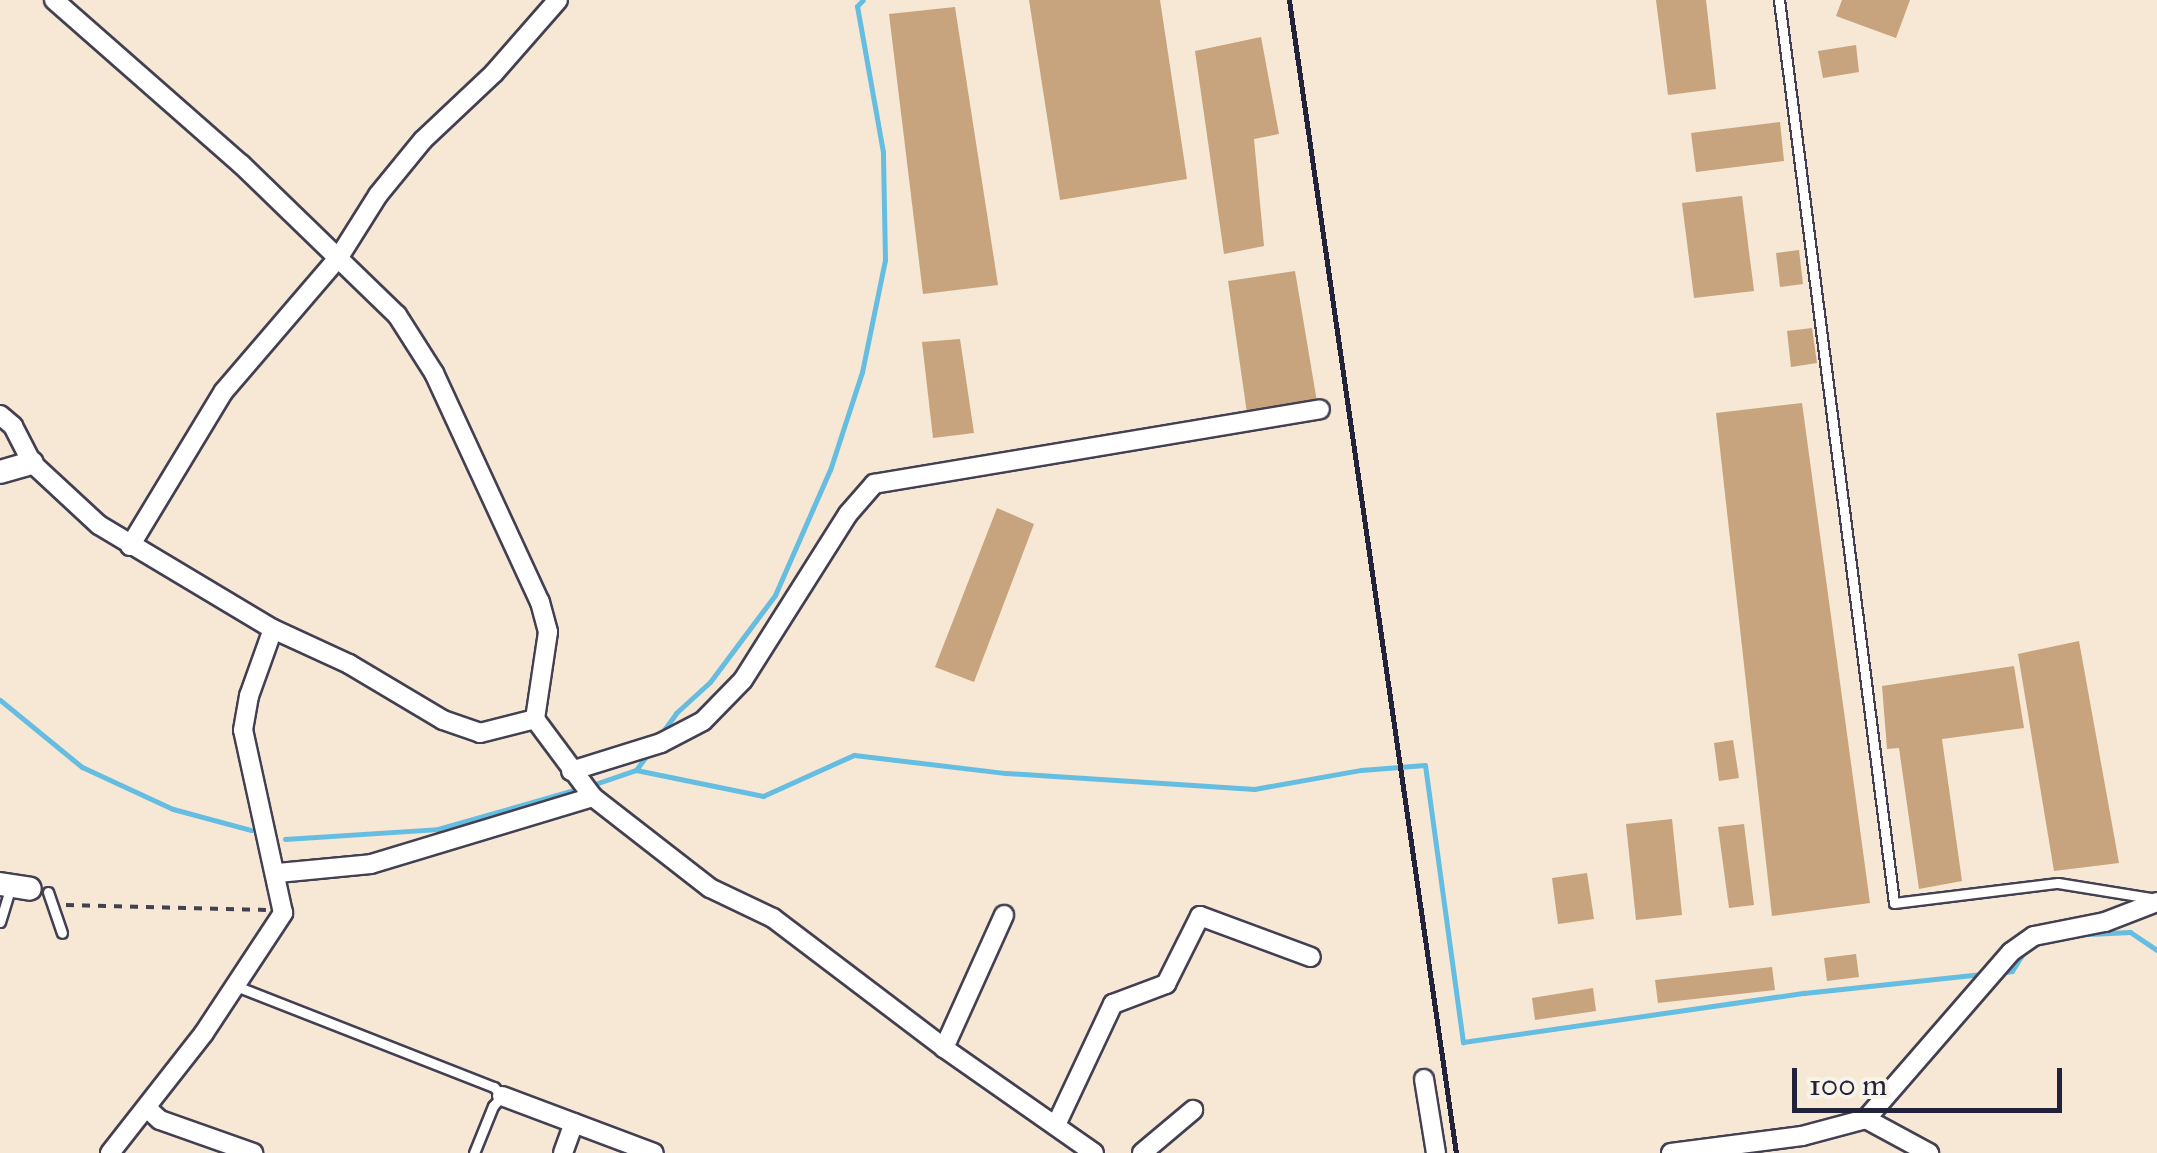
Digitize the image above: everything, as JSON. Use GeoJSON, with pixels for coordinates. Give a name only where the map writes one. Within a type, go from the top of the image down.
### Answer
{"type":"FeatureCollection","features":[{"type":"Feature","properties":{"kind":"street"},"geometry":{"type":"LineString","coordinates":[[54,0],[340,256],[397,315],[434,374],[522,558],[548,632],[536,719],[593,797],[710,888],[772,918],[944,1048],[1094,1153]]}},
{"type":"Feature","properties":{"kind":"street"},"geometry":{"type":"LineString","coordinates":[[130,546],[224,391],[340,256],[378,195],[423,140],[494,72],[558,0]]}},
{"type":"Feature","properties":{"kind":"street"},"geometry":{"type":"LineString","coordinates":[[572,771],[661,743],[703,721],[743,680],[848,514],[874,484],[1320,409]]}},
{"type":"Feature","properties":{"kind":"street"},"geometry":{"type":"LineString","coordinates":[[0,414],[13,426],[32,463],[61,494],[130,546],[177,568],[273,629],[349,664],[443,720],[480,733],[536,719]]}},
{"type":"Feature","properties":{"kind":"street"},"geometry":{"type":"LineString","coordinates":[[0,472],[32,463]]}},
{"type":"Feature","properties":{"kind":"street"},"geometry":{"type":"LineString","coordinates":[[110,1153],[148,1109],[284,913],[243,730],[248,696],[273,629]]}},
{"type":"Feature","properties":{"kind":"street"},"geometry":{"type":"LineString","coordinates":[[278,873],[370,864],[593,797]]}},
{"type":"Feature","properties":{"kind":"street"},"geometry":{"type":"LineString","coordinates":[[1670,1153],[1802,1136],[1866,1119],[2012,952],[2034,936],[2105,922],[2157,901]]}},
{"type":"Feature","properties":{"kind":"street"},"geometry":{"type":"LineString","coordinates":[[944,1048],[1004,915]]}},
{"type":"Feature","properties":{"kind":"street"},"geometry":{"type":"LineString","coordinates":[[1056,1124],[1113,1004],[1166,984],[1200,916],[1311,957]]}},
{"type":"Feature","properties":{"kind":"street"},"geometry":{"type":"LineString","coordinates":[[1424,1079],[1436,1153]]}},
{"type":"Feature","properties":{"kind":"street"},"geometry":{"type":"LineString","coordinates":[[502,1096],[654,1153]]}},
{"type":"Feature","properties":{"kind":"street"},"geometry":{"type":"LineString","coordinates":[[148,1109],[160,1120],[254,1153]]}},
{"type":"Feature","properties":{"kind":"street"},"geometry":{"type":"LineString","coordinates":[[1142,1153],[1193,1110]]}},
{"type":"Feature","properties":{"kind":"street"},"geometry":{"type":"LineString","coordinates":[[1866,1119],[1929,1153]]}},
{"type":"Feature","properties":{"kind":"street"},"geometry":{"type":"LineString","coordinates":[[563,1153],[574,1123]]}},
{"type":"Feature","properties":{"kind":"lane"},"geometry":{"type":"LineString","coordinates":[[1780,0],[1894,903],[2058,883],[2157,901]]}},
{"type":"Feature","properties":{"kind":"lane"},"geometry":{"type":"LineString","coordinates":[[0,922],[28,892],[62,933]]}},
{"type":"Feature","properties":{"kind":"lane"},"geometry":{"type":"LineString","coordinates":[[236,986],[494,1088],[502,1096],[492,1106],[474,1153]]}},
{"type":"Feature","properties":{"kind":"path"},"geometry":{"type":"LineString","coordinates":[[28,892],[284,913]]}},
{"type":"Feature","properties":{"kind":"building"},"geometry":{"type":"Polygon","coordinates":[[[1029,0],[1160,0],[1187,179],[1060,200],[1029,0]]]}},
{"type":"Feature","properties":{"kind":"building"},"geometry":{"type":"Polygon","coordinates":[[[1656,0],[1706,0],[1716,89],[1668,95],[1656,0]]]}},
{"type":"Feature","properties":{"kind":"building"},"geometry":{"type":"Polygon","coordinates":[[[1842,0],[1910,0],[1896,38],[1836,16],[1842,0]]]}},
{"type":"Feature","properties":{"kind":"building"},"geometry":{"type":"Polygon","coordinates":[[[955,7],[998,285],[923,294],[889,14],[955,7]]]}},
{"type":"Feature","properties":{"kind":"building"},"geometry":{"type":"Polygon","coordinates":[[[1261,37],[1279,134],[1254,139],[1264,246],[1224,254],[1195,51],[1261,37]]]}},
{"type":"Feature","properties":{"kind":"building"},"geometry":{"type":"Polygon","coordinates":[[[1856,45],[1859,72],[1823,78],[1818,51],[1856,45]]]}},
{"type":"Feature","properties":{"kind":"building"},"geometry":{"type":"Polygon","coordinates":[[[1780,122],[1784,161],[1696,172],[1691,133],[1780,122]]]}},
{"type":"Feature","properties":{"kind":"building"},"geometry":{"type":"Polygon","coordinates":[[[1742,196],[1754,291],[1694,298],[1682,203],[1742,196]]]}},
{"type":"Feature","properties":{"kind":"building"},"geometry":{"type":"Polygon","coordinates":[[[1799,250],[1803,284],[1780,287],[1776,253],[1799,250]]]}},
{"type":"Feature","properties":{"kind":"building"},"geometry":{"type":"Polygon","coordinates":[[[1295,271],[1317,402],[1247,413],[1228,281],[1295,271]]]}},
{"type":"Feature","properties":{"kind":"building"},"geometry":{"type":"Polygon","coordinates":[[[1812,328],[1817,363],[1791,367],[1787,331],[1812,328]]]}},
{"type":"Feature","properties":{"kind":"building"},"geometry":{"type":"Polygon","coordinates":[[[960,339],[974,433],[933,438],[922,342],[960,339]]]}},
{"type":"Feature","properties":{"kind":"building"},"geometry":{"type":"Polygon","coordinates":[[[1802,403],[1870,903],[1772,916],[1716,413],[1802,403]]]}},
{"type":"Feature","properties":{"kind":"building"},"geometry":{"type":"Polygon","coordinates":[[[997,508],[1034,524],[974,682],[935,667],[997,508]]]}},
{"type":"Feature","properties":{"kind":"building"},"geometry":{"type":"Polygon","coordinates":[[[2079,641],[2119,863],[2054,871],[2018,654],[2079,641]]]}},
{"type":"Feature","properties":{"kind":"building"},"geometry":{"type":"Polygon","coordinates":[[[2014,666],[2024,728],[1942,739],[1962,881],[1919,889],[1899,748],[1887,749],[1882,686],[2014,666]]]}},
{"type":"Feature","properties":{"kind":"building"},"geometry":{"type":"Polygon","coordinates":[[[1733,740],[1739,778],[1719,781],[1714,743],[1733,740]]]}},
{"type":"Feature","properties":{"kind":"building"},"geometry":{"type":"Polygon","coordinates":[[[1672,819],[1682,915],[1636,920],[1626,824],[1672,819]]]}},
{"type":"Feature","properties":{"kind":"building"},"geometry":{"type":"Polygon","coordinates":[[[1744,824],[1754,905],[1729,908],[1718,827],[1744,824]]]}},
{"type":"Feature","properties":{"kind":"building"},"geometry":{"type":"Polygon","coordinates":[[[1587,873],[1594,919],[1558,924],[1552,878],[1587,873]]]}},
{"type":"Feature","properties":{"kind":"building"},"geometry":{"type":"Polygon","coordinates":[[[1856,954],[1859,977],[1827,981],[1824,958],[1856,954]]]}},
{"type":"Feature","properties":{"kind":"building"},"geometry":{"type":"Polygon","coordinates":[[[1772,967],[1775,990],[1658,1003],[1655,980],[1772,967]]]}},
{"type":"Feature","properties":{"kind":"building"},"geometry":{"type":"Polygon","coordinates":[[[1593,988],[1596,1011],[1535,1020],[1532,998],[1593,988]]]}},
{"type":"Feature","properties":{"kind":"waterway"},"geometry":{"type":"LineString","coordinates":[[661,734],[676,713],[710,682],[775,595],[830,470],[862,372],[885,260],[883,152],[857,6],[863,0]]}},
{"type":"Feature","properties":{"kind":"waterway"},"geometry":{"type":"LineString","coordinates":[[0,700],[82,767],[173,809],[251,830]]}},
{"type":"Feature","properties":{"kind":"waterway"},"geometry":{"type":"LineString","coordinates":[[636,770],[649,752]]}},
{"type":"Feature","properties":{"kind":"waterway"},"geometry":{"type":"LineString","coordinates":[[592,785],[636,770],[763,796],[854,755],[1006,773],[1254,789],[1361,770],[1425,765],[1463,1042],[1804,993],[1982,974]]}},
{"type":"Feature","properties":{"kind":"waterway"},"geometry":{"type":"LineString","coordinates":[[285,839],[438,829],[581,788]]}},
{"type":"Feature","properties":{"kind":"waterway"},"geometry":{"type":"LineString","coordinates":[[2089,934],[2130,932],[2157,950]]}},
{"type":"Feature","properties":{"kind":"waterway"},"geometry":{"type":"LineString","coordinates":[[1998,973],[2012,971],[2025,950]]}},
{"type":"Feature","properties":{"kind":"railway"},"geometry":{"type":"LineString","coordinates":[[1289,0],[1456,1153]]}}]}
